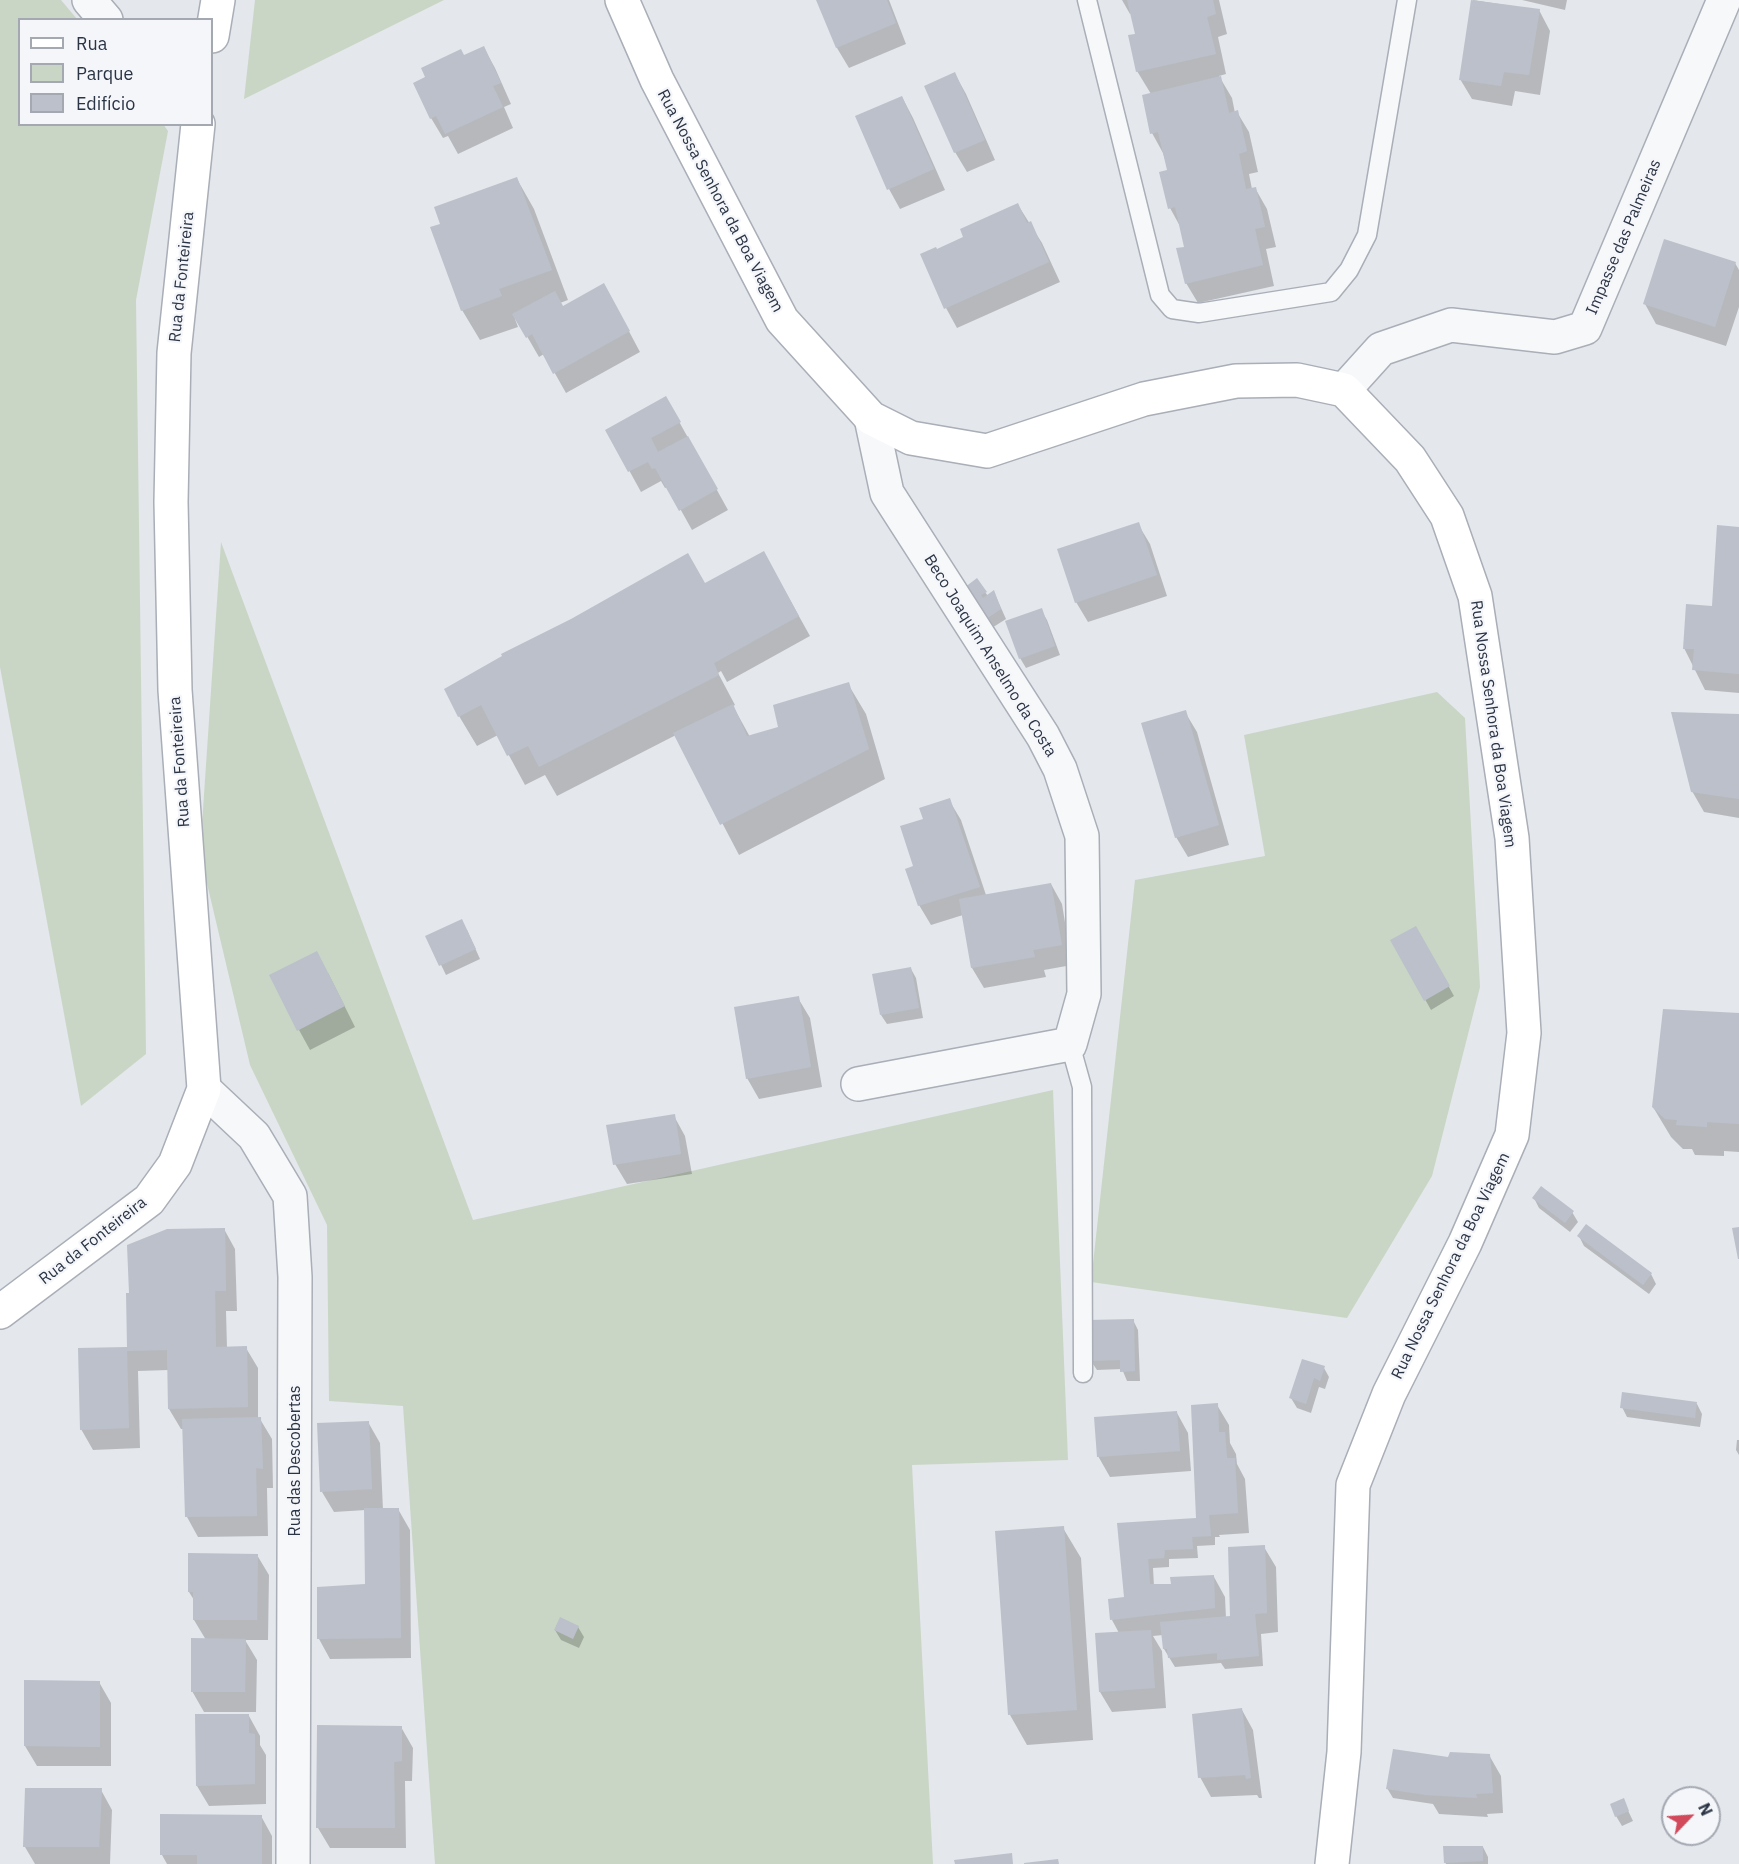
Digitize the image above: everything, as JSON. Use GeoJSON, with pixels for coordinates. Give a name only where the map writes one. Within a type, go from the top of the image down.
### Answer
{"type":"FeatureCollection","features":[{"type":"Feature","properties":{"kind":"main road"},"geometry":{"type":"LineString","coordinates":[[213,30],[218,0]]}},
{"type":"Feature","properties":{"kind":"main road","name":"Rua Nossa Senhora da Boa Viagem"},"geometry":{"type":"LineString","coordinates":[[622,0],[657,80],[782,320],[871,418],[911,438],[987,451],[1144,399],[1236,381],[1297,380],[1344,390],[1410,459],[1447,516],[1475,596],[1512,838],[1524,1033],[1512,1135],[1465,1243],[1389,1394],[1353,1485],[1344,1752],[1332,1864]]}},
{"type":"Feature","properties":{"kind":"main road","name":"Rua da Fonteireira"},"geometry":{"type":"LineString","coordinates":[[0,1312],[149,1200],[176,1164],[204,1089],[175,690],[171,502],[174,353],[198,126]]}},
{"type":"Feature","properties":{"kind":"street"},"geometry":{"type":"LineString","coordinates":[[89,0],[104,18]]}},
{"type":"Feature","properties":{"kind":"street","name":"Impasse das Palmeiras"},"geometry":{"type":"LineString","coordinates":[[1344,390],[1380,349],[1451,325],[1555,337],[1585,328],[1724,0]]}},
{"type":"Feature","properties":{"kind":"street","name":"Beco Joaquim Anselmo da Costa"},"geometry":{"type":"LineString","coordinates":[[871,418],[887,493],[1042,736],[1060,769],[1082,836],[1084,994],[1070,1044]]}},
{"type":"Feature","properties":{"kind":"street"},"geometry":{"type":"LineString","coordinates":[[858,1084],[1070,1044]]}},
{"type":"Feature","properties":{"kind":"street","name":"Rua das Descobertas"},"geometry":{"type":"LineString","coordinates":[[204,1089],[254,1136],[290,1196],[295,1277],[293,1864]]}},
{"type":"Feature","properties":{"kind":"lane"},"geometry":{"type":"LineString","coordinates":[[1087,0],[1160,296],[1172,309],[1198,313],[1330,292],[1349,270],[1367,235],[1407,0]]}},
{"type":"Feature","properties":{"kind":"lane"},"geometry":{"type":"LineString","coordinates":[[1070,1044],[1082,1087],[1083,1373]]}},
{"type":"Feature","properties":{"kind":"green space"},"geometry":{"type":"Polygon","coordinates":[[[0,0],[61,0],[76,18],[18,18],[18,126],[164,126],[168,131],[136,300],[146,1054],[81,1106],[0,667],[0,0]]]}},
{"type":"Feature","properties":{"kind":"green space"},"geometry":{"type":"Polygon","coordinates":[[[255,0],[444,0],[244,99],[255,0]]]}},
{"type":"Feature","properties":{"kind":"green space"},"geometry":{"type":"Polygon","coordinates":[[[221,542],[473,1220],[1053,1090],[1068,1460],[912,1465],[933,1864],[435,1864],[403,1406],[329,1401],[327,1225],[250,1065],[200,854],[221,542]]]}},
{"type":"Feature","properties":{"kind":"green space"},"geometry":{"type":"Polygon","coordinates":[[[1437,692],[1465,718],[1480,987],[1432,1176],[1347,1318],[1091,1282],[1135,880],[1265,856],[1244,735],[1437,692]]]}},
{"type":"Feature","properties":{"kind":"building"},"geometry":{"type":"Polygon","coordinates":[[[816,0],[887,0],[896,23],[836,48],[816,0]]]}},
{"type":"Feature","properties":{"kind":"building"},"geometry":{"type":"Polygon","coordinates":[[[1127,0],[1213,0],[1216,14],[1207,17],[1216,54],[1136,72],[1128,35],[1135,34],[1127,0]]]}},
{"type":"Feature","properties":{"kind":"building"},"geometry":{"type":"Polygon","coordinates":[[[1471,0],[1540,9],[1529,75],[1504,72],[1501,86],[1459,80],[1471,0]]]}},
{"type":"Feature","properties":{"kind":"building"},"geometry":{"type":"Polygon","coordinates":[[[484,46],[501,83],[493,86],[503,107],[445,134],[436,116],[430,119],[413,83],[425,77],[421,68],[461,49],[464,55],[484,46]]]}},
{"type":"Feature","properties":{"kind":"building"},"geometry":{"type":"Polygon","coordinates":[[[955,72],[985,140],[954,153],[924,86],[955,72]]]}},
{"type":"Feature","properties":{"kind":"building"},"geometry":{"type":"Polygon","coordinates":[[[1221,76],[1229,113],[1238,110],[1247,151],[1239,154],[1246,189],[1256,187],[1265,227],[1255,229],[1263,265],[1185,284],[1176,248],[1184,247],[1175,207],[1168,209],[1159,172],[1167,170],[1158,132],[1150,134],[1142,95],[1221,76]]]}},
{"type":"Feature","properties":{"kind":"building"},"geometry":{"type":"Polygon","coordinates":[[[902,96],[934,169],[887,190],[855,116],[902,96]]]}},
{"type":"Feature","properties":{"kind":"building"},"geometry":{"type":"Polygon","coordinates":[[[517,177],[552,270],[499,289],[502,296],[461,311],[430,227],[440,224],[434,207],[517,177]]]}},
{"type":"Feature","properties":{"kind":"building"},"geometry":{"type":"Polygon","coordinates":[[[1018,203],[1027,223],[1031,221],[1049,262],[944,309],[920,254],[963,237],[960,229],[1018,203]]]}},
{"type":"Feature","properties":{"kind":"building"},"geometry":{"type":"Polygon","coordinates":[[[1664,239],[1736,262],[1715,327],[1643,304],[1664,239]]]}},
{"type":"Feature","properties":{"kind":"building"},"geometry":{"type":"Polygon","coordinates":[[[604,283],[630,331],[553,374],[532,334],[526,338],[512,314],[555,291],[563,306],[604,283]]]}},
{"type":"Feature","properties":{"kind":"building"},"geometry":{"type":"Polygon","coordinates":[[[666,396],[681,422],[651,438],[658,452],[688,436],[718,489],[679,511],[655,468],[652,469],[648,462],[628,472],[605,430],[666,396]]]}},
{"type":"Feature","properties":{"kind":"building"},"geometry":{"type":"Polygon","coordinates":[[[1139,522],[1157,575],[1075,603],[1057,549],[1139,522]]]}},
{"type":"Feature","properties":{"kind":"building"},"geometry":{"type":"Polygon","coordinates":[[[1717,525],[1739,527],[1739,674],[1692,670],[1694,649],[1683,649],[1686,604],[1712,606],[1717,525]]]}},
{"type":"Feature","properties":{"kind":"building"},"geometry":{"type":"Polygon","coordinates":[[[764,551],[799,616],[714,663],[719,675],[539,767],[528,746],[507,756],[481,705],[458,717],[444,689],[502,656],[501,654],[571,619],[688,553],[705,583],[764,551]]]}},
{"type":"Feature","properties":{"kind":"building"},"geometry":{"type":"Polygon","coordinates":[[[977,578],[987,592],[981,595],[983,598],[994,590],[1001,609],[980,623],[960,591],[977,578]]]}},
{"type":"Feature","properties":{"kind":"building"},"geometry":{"type":"Polygon","coordinates":[[[1042,608],[1055,646],[1019,659],[1005,621],[1042,608]]]}},
{"type":"Feature","properties":{"kind":"building"},"geometry":{"type":"Polygon","coordinates":[[[849,682],[869,749],[720,825],[673,733],[733,704],[747,736],[778,727],[773,705],[849,682]]]}},
{"type":"Feature","properties":{"kind":"building"},"geometry":{"type":"Polygon","coordinates":[[[1186,710],[1219,825],[1175,838],[1141,723],[1186,710]]]}},
{"type":"Feature","properties":{"kind":"building"},"geometry":{"type":"Polygon","coordinates":[[[1671,712],[1739,714],[1739,799],[1691,792],[1671,712]]]}},
{"type":"Feature","properties":{"kind":"building"},"geometry":{"type":"Polygon","coordinates":[[[950,798],[980,887],[918,906],[905,869],[913,866],[900,826],[923,819],[919,808],[950,798]]]}},
{"type":"Feature","properties":{"kind":"building"},"geometry":{"type":"Polygon","coordinates":[[[1051,883],[1062,945],[1033,950],[1035,957],[971,968],[959,899],[1051,883]]]}},
{"type":"Feature","properties":{"kind":"building"},"geometry":{"type":"Polygon","coordinates":[[[462,919],[476,949],[439,966],[425,936],[462,919]]]}},
{"type":"Feature","properties":{"kind":"building"},"geometry":{"type":"Polygon","coordinates":[[[1416,926],[1450,986],[1424,1001],[1390,940],[1416,926]]]}},
{"type":"Feature","properties":{"kind":"building"},"geometry":{"type":"Polygon","coordinates":[[[317,951],[345,1006],[297,1031],[269,975],[317,951]]]}},
{"type":"Feature","properties":{"kind":"building"},"geometry":{"type":"Polygon","coordinates":[[[911,967],[919,1008],[880,1015],[872,974],[911,967]]]}},
{"type":"Feature","properties":{"kind":"building"},"geometry":{"type":"Polygon","coordinates":[[[799,996],[811,1067],[746,1079],[734,1007],[799,996]]]}},
{"type":"Feature","properties":{"kind":"building"},"geometry":{"type":"Polygon","coordinates":[[[1663,1009],[1739,1013],[1739,1124],[1707,1122],[1707,1127],[1676,1125],[1677,1120],[1665,1119],[1652,1107],[1663,1009]]]}},
{"type":"Feature","properties":{"kind":"building"},"geometry":{"type":"Polygon","coordinates":[[[675,1114],[681,1154],[613,1165],[606,1125],[675,1114]]]}},
{"type":"Feature","properties":{"kind":"building"},"geometry":{"type":"Polygon","coordinates":[[[1541,1186],[1574,1211],[1565,1223],[1532,1198],[1541,1186]]]}},
{"type":"Feature","properties":{"kind":"building"},"geometry":{"type":"Polygon","coordinates":[[[1586,1224],[1652,1273],[1643,1285],[1577,1236],[1586,1224]]]}},
{"type":"Feature","properties":{"kind":"building"},"geometry":{"type":"Polygon","coordinates":[[[1739,1227],[1739,1259],[1738,1259],[1732,1228],[1739,1227]]]}},
{"type":"Feature","properties":{"kind":"building"},"geometry":{"type":"Polygon","coordinates":[[[225,1228],[226,1291],[215,1291],[216,1347],[247,1346],[248,1407],[168,1409],[167,1350],[127,1351],[129,1428],[80,1430],[78,1348],[127,1347],[126,1293],[129,1293],[127,1245],[167,1229],[225,1228]]]}},
{"type":"Feature","properties":{"kind":"building"},"geometry":{"type":"Polygon","coordinates":[[[1134,1319],[1135,1371],[1120,1372],[1120,1360],[1089,1361],[1088,1320],[1134,1319]]]}},
{"type":"Feature","properties":{"kind":"building"},"geometry":{"type":"Polygon","coordinates":[[[1302,1359],[1325,1366],[1320,1381],[1314,1378],[1306,1404],[1289,1398],[1302,1359]]]}},
{"type":"Feature","properties":{"kind":"building"},"geometry":{"type":"Polygon","coordinates":[[[1622,1392],[1697,1402],[1695,1418],[1620,1408],[1622,1392]]]}},
{"type":"Feature","properties":{"kind":"building"},"geometry":{"type":"Polygon","coordinates":[[[1218,1403],[1219,1432],[1225,1432],[1227,1458],[1235,1458],[1238,1513],[1209,1515],[1211,1536],[1192,1537],[1193,1549],[1165,1550],[1164,1558],[1148,1559],[1150,1584],[1171,1584],[1170,1577],[1214,1575],[1215,1608],[1110,1620],[1108,1599],[1124,1597],[1117,1523],[1196,1518],[1191,1405],[1218,1403]]]}},
{"type":"Feature","properties":{"kind":"building"},"geometry":{"type":"Polygon","coordinates":[[[1177,1411],[1180,1451],[1097,1457],[1094,1417],[1177,1411]]]}},
{"type":"Feature","properties":{"kind":"building"},"geometry":{"type":"Polygon","coordinates":[[[261,1417],[263,1469],[256,1468],[257,1516],[185,1517],[182,1419],[261,1417]]]}},
{"type":"Feature","properties":{"kind":"building"},"geometry":{"type":"Polygon","coordinates":[[[369,1421],[372,1489],[320,1492],[317,1423],[369,1421]]]}},
{"type":"Feature","properties":{"kind":"building"},"geometry":{"type":"Polygon","coordinates":[[[364,1508],[399,1508],[401,1638],[317,1639],[317,1587],[365,1584],[364,1508]]]}},
{"type":"Feature","properties":{"kind":"building"},"geometry":{"type":"Polygon","coordinates":[[[1064,1526],[1077,1710],[1008,1715],[995,1531],[1064,1526]]]}},
{"type":"Feature","properties":{"kind":"building"},"geometry":{"type":"Polygon","coordinates":[[[1265,1545],[1267,1613],[1255,1614],[1259,1656],[1217,1660],[1217,1653],[1168,1658],[1167,1649],[1163,1649],[1160,1622],[1230,1616],[1228,1547],[1265,1545]]]}},
{"type":"Feature","properties":{"kind":"building"},"geometry":{"type":"Polygon","coordinates":[[[188,1553],[258,1554],[257,1620],[193,1620],[193,1592],[188,1592],[188,1553]]]}},
{"type":"Feature","properties":{"kind":"building"},"geometry":{"type":"Polygon","coordinates":[[[560,1617],[579,1626],[573,1639],[554,1630],[560,1617]]]}},
{"type":"Feature","properties":{"kind":"building"},"geometry":{"type":"Polygon","coordinates":[[[1151,1630],[1155,1688],[1099,1692],[1095,1633],[1151,1630]]]}},
{"type":"Feature","properties":{"kind":"building"},"geometry":{"type":"Polygon","coordinates":[[[191,1638],[246,1639],[245,1692],[191,1692],[191,1638]]]}},
{"type":"Feature","properties":{"kind":"building"},"geometry":{"type":"Polygon","coordinates":[[[24,1680],[100,1681],[100,1747],[24,1746],[24,1680]]]}},
{"type":"Feature","properties":{"kind":"building"},"geometry":{"type":"Polygon","coordinates":[[[1242,1708],[1251,1778],[1246,1779],[1245,1775],[1198,1778],[1192,1714],[1242,1708]]]}},
{"type":"Feature","properties":{"kind":"building"},"geometry":{"type":"Polygon","coordinates":[[[195,1714],[249,1714],[249,1733],[255,1734],[255,1784],[196,1786],[195,1714]]]}},
{"type":"Feature","properties":{"kind":"building"},"geometry":{"type":"Polygon","coordinates":[[[317,1725],[402,1726],[402,1761],[394,1762],[395,1828],[316,1828],[317,1725]]]}},
{"type":"Feature","properties":{"kind":"building"},"geometry":{"type":"Polygon","coordinates":[[[1393,1749],[1448,1757],[1450,1752],[1490,1754],[1493,1793],[1476,1794],[1477,1798],[1426,1795],[1386,1789],[1393,1749]]]}},
{"type":"Feature","properties":{"kind":"building"},"geometry":{"type":"Polygon","coordinates":[[[25,1788],[102,1788],[99,1847],[23,1847],[25,1788]]]}},
{"type":"Feature","properties":{"kind":"building"},"geometry":{"type":"Polygon","coordinates":[[[1624,1798],[1629,1811],[1615,1817],[1610,1804],[1624,1798]]]}},
{"type":"Feature","properties":{"kind":"building"},"geometry":{"type":"Polygon","coordinates":[[[160,1814],[262,1815],[262,1864],[197,1864],[197,1855],[160,1855],[160,1814]]]}},
{"type":"Feature","properties":{"kind":"building"},"geometry":{"type":"Polygon","coordinates":[[[1443,1846],[1483,1846],[1483,1861],[1444,1863],[1443,1846]]]}},
{"type":"Feature","properties":{"kind":"building"},"geometry":{"type":"Polygon","coordinates":[[[1012,1853],[1013,1864],[955,1864],[954,1860],[1012,1853]]]}},
{"type":"Feature","properties":{"kind":"building"},"geometry":{"type":"Polygon","coordinates":[[[1058,1859],[1059,1864],[1024,1864],[1024,1863],[1058,1859]]]}}]}
